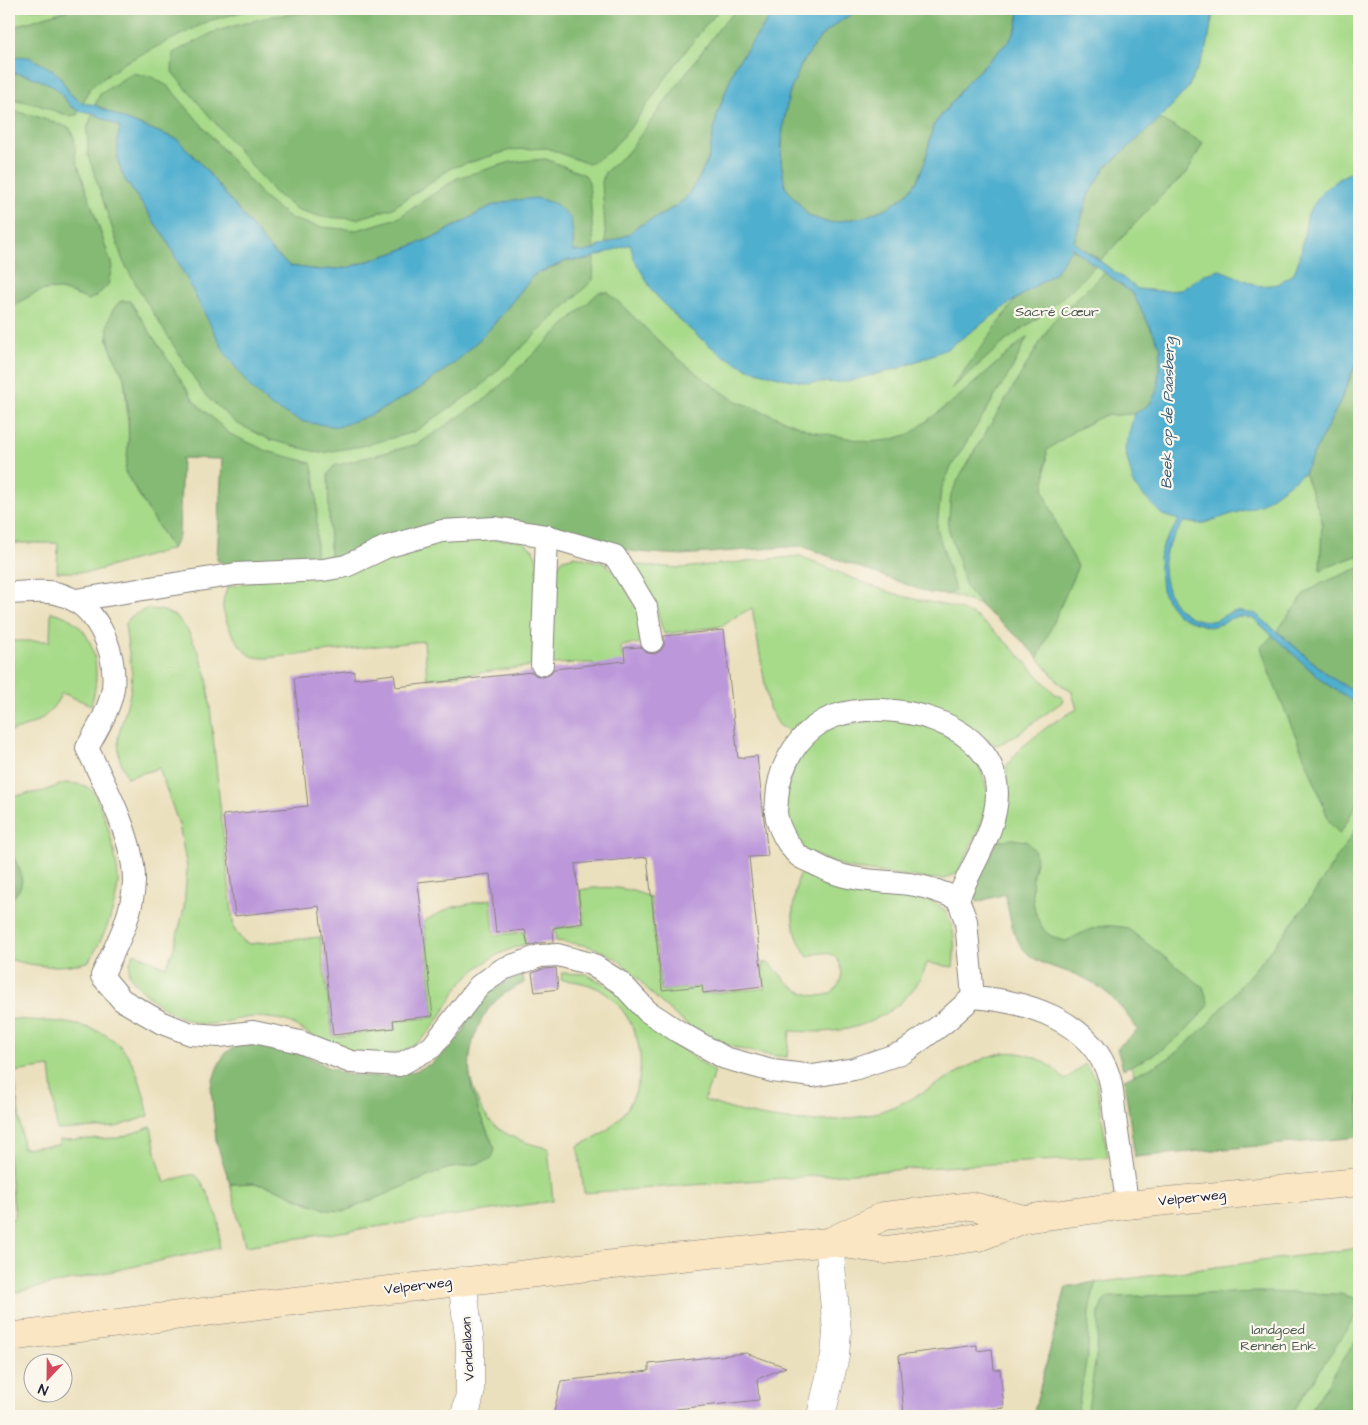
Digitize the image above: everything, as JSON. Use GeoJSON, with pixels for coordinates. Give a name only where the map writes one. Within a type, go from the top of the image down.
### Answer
{"type":"FeatureCollection","features":[{"type":"Feature","properties":{"kind":"main road","name":"Velperweg"},"geometry":{"type":"LineString","coordinates":[[9,1337],[462,1281],[829,1242],[886,1250],[979,1237],[1024,1219],[1127,1204],[1359,1182]]}},
{"type":"Feature","properties":{"kind":"street"},"geometry":{"type":"LineString","coordinates":[[821,1416],[835,1356],[837,1332],[829,1242]]}},
{"type":"Feature","properties":{"kind":"street","name":"Vondellaan"},"geometry":{"type":"LineString","coordinates":[[462,1281],[470,1344],[470,1394],[465,1416]]}},
{"type":"Feature","properties":{"kind":"lane"},"geometry":{"type":"LineString","coordinates":[[9,593],[54,593],[76,600],[236,574],[323,570],[346,566],[386,547],[442,531],[495,528],[547,536],[615,556],[646,607],[652,641]]}},
{"type":"Feature","properties":{"kind":"lane"},"geometry":{"type":"LineString","coordinates":[[542,664],[547,536]]}},
{"type":"Feature","properties":{"kind":"lane"},"geometry":{"type":"LineString","coordinates":[[76,600],[98,623],[109,645],[113,664],[113,690],[106,711],[88,748],[118,812],[130,850],[134,881],[131,905],[121,936],[102,976],[122,1000],[162,1023],[191,1034],[219,1036],[253,1032],[300,1042],[351,1062],[399,1065],[432,1047],[479,986],[503,969],[540,956],[558,955],[591,964],[621,983],[647,1011],[725,1058],[772,1071],[813,1076],[854,1069],[904,1052],[946,1022],[973,997],[998,999],[1054,1016],[1070,1025],[1092,1046],[1105,1067],[1109,1078],[1127,1204]]}},
{"type":"Feature","properties":{"kind":"lane"},"geometry":{"type":"LineString","coordinates":[[958,899],[916,885],[844,876],[799,856],[784,837],[776,813],[778,784],[789,757],[799,741],[814,727],[834,716],[860,710],[891,710],[928,718],[964,733],[976,743],[989,762],[997,792],[994,812],[986,838],[958,899],[966,921],[973,997]]}},
{"type":"Feature","properties":{"kind":"green space"},"geometry":{"type":"Polygon","coordinates":[[[9,9],[71,9],[9,28],[9,9]]]}},
{"type":"Feature","properties":{"kind":"green space"},"geometry":{"type":"Polygon","coordinates":[[[71,9],[252,9],[209,21],[126,62],[90,88],[83,103],[71,95],[60,77],[15,56],[9,56],[9,28],[71,9]]]}},
{"type":"Feature","properties":{"kind":"green space","name":"Sacré Cœur"},"geometry":{"type":"Polygon","coordinates":[[[78,9],[1359,9],[1359,1134],[1167,1152],[1125,1052],[1143,1029],[1114,993],[1084,973],[1037,957],[1001,841],[997,841],[1005,812],[1007,765],[1022,747],[1051,724],[1077,709],[1071,690],[1061,685],[1038,658],[1039,654],[986,607],[801,542],[490,514],[342,556],[255,562],[255,478],[107,338],[124,377],[129,450],[125,472],[172,549],[91,572],[57,572],[58,543],[9,543],[9,310],[30,296],[47,290],[65,291],[88,300],[93,278],[9,295],[9,31],[78,9]]]}},
{"type":"Feature","properties":{"kind":"green space"},"geometry":{"type":"Polygon","coordinates":[[[339,9],[720,9],[686,50],[632,126],[600,158],[588,164],[547,148],[511,150],[451,168],[393,208],[357,219],[322,217],[296,209],[274,192],[172,72],[173,53],[214,32],[273,16],[339,9]]]}},
{"type":"Feature","properties":{"kind":"green space"},"geometry":{"type":"Polygon","coordinates":[[[737,9],[776,9],[735,66],[717,115],[708,160],[698,180],[684,200],[665,213],[636,227],[629,234],[606,244],[602,182],[605,172],[628,152],[720,27],[737,9]]]}},
{"type":"Feature","properties":{"kind":"green space"},"geometry":{"type":"Polygon","coordinates":[[[862,9],[1019,9],[1017,27],[1010,40],[969,80],[933,126],[925,162],[917,181],[906,195],[889,207],[864,217],[829,223],[809,216],[785,187],[781,161],[783,126],[789,94],[801,65],[821,36],[843,19],[862,9]]]}},
{"type":"Feature","properties":{"kind":"green space"},"geometry":{"type":"Polygon","coordinates":[[[9,72],[34,77],[52,85],[69,104],[79,111],[77,115],[69,116],[38,105],[9,98],[9,72]]]}},
{"type":"Feature","properties":{"kind":"green space"},"geometry":{"type":"Polygon","coordinates":[[[132,73],[151,76],[169,87],[266,200],[292,219],[319,227],[357,230],[398,218],[457,178],[511,162],[546,159],[585,175],[589,182],[594,249],[586,253],[573,251],[573,235],[491,206],[439,235],[347,268],[318,270],[290,266],[272,251],[202,165],[177,139],[124,119],[95,105],[100,94],[132,73]]]}},
{"type":"Feature","properties":{"kind":"green space"},"geometry":{"type":"Polygon","coordinates":[[[9,110],[35,116],[70,128],[74,137],[76,159],[112,266],[108,285],[95,297],[88,300],[65,291],[47,290],[30,296],[9,310],[9,110]]]}},
{"type":"Feature","properties":{"kind":"green space"},"geometry":{"type":"Polygon","coordinates":[[[93,113],[120,127],[118,161],[124,178],[166,239],[371,415],[419,389],[457,361],[489,330],[534,275],[569,260],[586,260],[594,257],[593,280],[479,388],[414,432],[362,446],[320,453],[271,440],[236,423],[204,394],[123,261],[88,155],[87,129],[93,113]]]}},
{"type":"Feature","properties":{"kind":"green space"},"geometry":{"type":"Polygon","coordinates":[[[1160,119],[1203,143],[1187,173],[1167,190],[1101,260],[1074,243],[1088,196],[1105,168],[1160,119]]]}},
{"type":"Feature","properties":{"kind":"green space"},"geometry":{"type":"Polygon","coordinates":[[[1071,248],[1096,265],[1043,314],[1007,340],[951,389],[1016,299],[1054,274],[1071,248]]]}},
{"type":"Feature","properties":{"kind":"green space"},"geometry":{"type":"Polygon","coordinates":[[[1105,272],[1133,294],[1161,348],[1157,391],[1150,404],[1134,414],[1103,416],[1074,431],[1047,450],[1044,491],[1060,533],[1078,566],[1038,658],[1019,638],[983,608],[966,587],[948,527],[951,494],[962,472],[1053,321],[1105,272]]]}},
{"type":"Feature","properties":{"kind":"green space"},"geometry":{"type":"Polygon","coordinates":[[[599,292],[608,292],[668,350],[734,400],[811,431],[869,442],[889,440],[910,434],[958,397],[1028,336],[1012,369],[951,467],[941,490],[937,528],[955,590],[949,595],[929,593],[801,546],[681,555],[638,552],[601,546],[494,521],[330,560],[328,474],[334,466],[418,444],[487,398],[599,292]]]}},
{"type":"Feature","properties":{"kind":"green space"},"geometry":{"type":"Polygon","coordinates":[[[121,301],[130,301],[195,402],[230,434],[267,451],[311,463],[317,498],[316,557],[300,562],[234,568],[217,560],[222,459],[182,458],[179,536],[172,549],[125,472],[129,425],[126,390],[123,376],[110,347],[108,333],[109,319],[121,301]]]}},
{"type":"Feature","properties":{"kind":"green space"},"geometry":{"type":"Polygon","coordinates":[[[1359,361],[1359,555],[1320,570],[1322,519],[1304,473],[1359,361]]]}},
{"type":"Feature","properties":{"kind":"green space"},"geometry":{"type":"Polygon","coordinates":[[[445,537],[523,541],[533,550],[538,561],[532,666],[427,679],[424,641],[257,658],[247,652],[232,634],[226,619],[223,603],[228,587],[445,537]]]}},
{"type":"Feature","properties":{"kind":"green space"},"geometry":{"type":"Polygon","coordinates":[[[575,556],[606,564],[618,576],[638,609],[642,643],[621,646],[631,731],[602,734],[593,663],[550,664],[555,570],[563,559],[575,556]]]}},
{"type":"Feature","properties":{"kind":"green space"},"geometry":{"type":"Polygon","coordinates":[[[800,556],[886,591],[960,609],[969,613],[987,625],[1008,644],[1055,694],[1063,698],[1062,702],[1014,737],[997,745],[987,741],[967,725],[828,708],[789,731],[779,725],[769,708],[752,608],[723,626],[664,634],[656,608],[632,568],[637,565],[681,568],[800,556]]]}},
{"type":"Feature","properties":{"kind":"green space"},"geometry":{"type":"Polygon","coordinates":[[[1359,568],[1359,695],[1332,678],[1277,631],[1305,593],[1324,582],[1359,568]]]}},
{"type":"Feature","properties":{"kind":"green space"},"geometry":{"type":"Polygon","coordinates":[[[146,609],[161,610],[177,617],[188,631],[199,653],[207,677],[234,929],[243,941],[250,944],[320,937],[333,1037],[395,1029],[394,1021],[434,1017],[424,921],[450,908],[491,899],[494,935],[524,932],[526,944],[494,957],[467,977],[430,1031],[410,1047],[397,1053],[385,1055],[359,1054],[333,1045],[282,1020],[254,1017],[214,1024],[193,1022],[172,1013],[152,999],[129,974],[130,962],[134,953],[166,967],[174,948],[184,909],[187,868],[179,825],[159,768],[127,778],[119,757],[118,737],[130,694],[132,674],[125,625],[130,617],[146,609]]]}},
{"type":"Feature","properties":{"kind":"green space"},"geometry":{"type":"Polygon","coordinates":[[[51,612],[66,617],[78,625],[86,635],[92,648],[96,676],[95,691],[91,705],[62,693],[57,702],[41,719],[9,732],[9,641],[50,641],[51,612]]]}},
{"type":"Feature","properties":{"kind":"green space"},"geometry":{"type":"Polygon","coordinates":[[[1273,635],[1325,683],[1359,705],[1359,800],[1340,834],[1330,823],[1270,675],[1261,647],[1273,635]]]}},
{"type":"Feature","properties":{"kind":"green space"},"geometry":{"type":"Polygon","coordinates":[[[889,718],[926,726],[956,740],[979,764],[988,793],[987,810],[957,873],[945,879],[931,879],[847,868],[804,850],[790,834],[784,812],[787,786],[797,762],[819,734],[837,725],[889,718]]]}},
{"type":"Feature","properties":{"kind":"green space"},"geometry":{"type":"Polygon","coordinates":[[[65,783],[80,784],[90,789],[98,800],[102,811],[110,836],[118,875],[118,884],[111,915],[99,944],[88,962],[49,966],[9,959],[9,901],[20,886],[21,880],[8,839],[9,797],[44,791],[65,783]]]}},
{"type":"Feature","properties":{"kind":"green space"},"geometry":{"type":"Polygon","coordinates":[[[1359,824],[1359,1137],[1135,1157],[1124,1079],[1169,1058],[1210,1022],[1284,934],[1310,899],[1359,824]]]}},
{"type":"Feature","properties":{"kind":"green space"},"geometry":{"type":"Polygon","coordinates":[[[1013,839],[1026,841],[1034,851],[1036,864],[1032,891],[1034,909],[1040,924],[1051,936],[1066,941],[1101,926],[1127,928],[1203,987],[1209,1005],[1180,1036],[1150,1057],[1123,1069],[1117,1048],[1138,1030],[1121,1007],[1093,983],[1038,961],[1025,951],[1014,931],[1005,894],[977,902],[976,894],[979,879],[997,841],[1013,839]]]}},
{"type":"Feature","properties":{"kind":"green space"},"geometry":{"type":"Polygon","coordinates":[[[9,845],[19,868],[22,881],[16,894],[9,901],[9,845]]]}},
{"type":"Feature","properties":{"kind":"green space"},"geometry":{"type":"Polygon","coordinates":[[[803,872],[821,879],[888,890],[923,898],[937,904],[949,917],[953,931],[953,967],[927,963],[915,987],[906,997],[885,1014],[860,1026],[833,1031],[790,1031],[787,1057],[737,1048],[701,1034],[655,997],[622,963],[592,947],[556,941],[555,928],[584,925],[580,890],[607,887],[624,889],[650,897],[661,991],[701,987],[702,994],[765,988],[762,963],[768,963],[794,988],[800,991],[817,996],[830,993],[838,985],[841,975],[840,964],[834,956],[823,953],[808,957],[794,925],[793,909],[797,882],[803,872]]]}},
{"type":"Feature","properties":{"kind":"green space"},"geometry":{"type":"Polygon","coordinates":[[[562,973],[586,974],[614,989],[641,1016],[674,1044],[715,1072],[704,1100],[745,1113],[766,1117],[787,1120],[829,1121],[883,1111],[917,1096],[978,1061],[993,1055],[1009,1052],[1020,1053],[1045,1063],[1065,1080],[1085,1064],[1096,1080],[1108,1157],[909,1169],[584,1193],[578,1146],[609,1129],[629,1106],[636,1090],[640,1072],[640,1055],[636,1037],[629,1021],[619,1006],[605,993],[595,987],[561,980],[562,973]]]}},
{"type":"Feature","properties":{"kind":"green space"},"geometry":{"type":"Polygon","coordinates":[[[523,976],[524,983],[503,995],[487,1011],[472,1044],[470,1075],[472,1090],[476,1105],[495,1149],[492,1158],[480,1163],[446,1169],[345,1211],[327,1210],[274,1188],[254,1183],[230,1184],[216,1141],[211,1086],[217,1068],[225,1053],[241,1044],[255,1041],[301,1053],[327,1067],[349,1075],[372,1077],[396,1076],[431,1064],[449,1049],[463,1032],[469,1016],[489,993],[509,980],[523,976]]]}},
{"type":"Feature","properties":{"kind":"green space"},"geometry":{"type":"Polygon","coordinates":[[[9,1019],[73,1024],[89,1028],[116,1042],[127,1054],[135,1068],[149,1116],[116,1127],[57,1130],[50,1067],[14,1072],[23,1148],[59,1145],[59,1140],[118,1138],[151,1127],[165,1183],[185,1176],[195,1175],[202,1183],[218,1220],[219,1248],[12,1293],[9,1288],[9,1223],[15,1216],[9,1164],[9,1019]]]}},
{"type":"Feature","properties":{"kind":"green space"},"geometry":{"type":"Polygon","coordinates":[[[468,1069],[478,1102],[494,1125],[508,1135],[548,1148],[553,1201],[245,1246],[230,1184],[254,1183],[274,1188],[307,1203],[345,1211],[446,1169],[480,1163],[491,1158],[495,1149],[473,1099],[468,1069]]]}},
{"type":"Feature","properties":{"kind":"green space","name":"landgoed Rennen Enk"},"geometry":{"type":"Polygon","coordinates":[[[1359,1248],[1359,1416],[1033,1416],[1066,1287],[1359,1248]]]}},
{"type":"Feature","properties":{"kind":"green space"},"geometry":{"type":"Polygon","coordinates":[[[1096,1282],[1089,1311],[1088,1350],[1077,1416],[1033,1416],[1066,1287],[1096,1282]]]}},
{"type":"Feature","properties":{"kind":"green space","name":"landgoed Rennen Enk"},"geometry":{"type":"Polygon","coordinates":[[[1259,1292],[1340,1294],[1359,1299],[1359,1311],[1290,1416],[1087,1416],[1097,1350],[1099,1312],[1103,1302],[1108,1297],[1259,1292]]]}},
{"type":"Feature","properties":{"kind":"green space"},"geometry":{"type":"Polygon","coordinates":[[[1359,1335],[1359,1416],[1307,1416],[1359,1335]]]}},
{"type":"Feature","properties":{"kind":"water","name":"Beek op de Paasberg"},"geometry":{"type":"Polygon","coordinates":[[[776,9],[862,9],[843,19],[821,36],[801,65],[789,94],[783,126],[781,161],[785,187],[809,216],[829,223],[864,217],[889,207],[906,195],[917,181],[925,162],[933,126],[969,80],[1010,40],[1017,27],[1019,10],[1017,9],[1219,9],[1213,13],[1207,48],[1188,88],[1160,119],[1105,168],[1088,196],[1074,242],[1138,289],[1181,290],[1205,274],[1220,270],[1259,286],[1278,284],[1294,273],[1300,257],[1308,213],[1323,191],[1345,175],[1359,169],[1359,356],[1339,404],[1304,473],[1260,505],[1201,524],[1184,522],[1168,546],[1164,564],[1165,579],[1170,595],[1184,613],[1199,620],[1211,621],[1232,612],[1256,614],[1332,678],[1359,695],[1359,705],[1325,683],[1254,619],[1231,618],[1224,623],[1209,627],[1178,615],[1169,604],[1162,590],[1159,558],[1164,543],[1179,520],[1162,515],[1134,486],[1125,449],[1134,414],[1150,404],[1157,391],[1161,348],[1133,294],[1072,248],[1054,274],[947,349],[900,368],[846,382],[808,383],[749,369],[722,355],[700,338],[678,319],[653,292],[634,259],[630,244],[586,260],[569,260],[534,275],[489,330],[457,361],[419,389],[371,415],[338,427],[303,422],[272,407],[250,387],[225,353],[166,239],[124,178],[118,161],[120,127],[93,113],[79,111],[70,106],[57,89],[47,83],[27,75],[9,72],[9,56],[29,57],[53,70],[60,77],[71,95],[83,103],[95,105],[124,119],[177,139],[202,165],[272,251],[290,266],[318,270],[347,268],[439,235],[491,206],[514,200],[537,198],[556,204],[571,219],[573,251],[586,252],[629,234],[636,227],[665,213],[684,200],[698,180],[708,160],[717,115],[735,66],[776,9]]]}},
{"type":"Feature","properties":{"kind":"building"},"geometry":{"type":"Polygon","coordinates":[[[724,630],[738,758],[757,756],[768,856],[749,857],[763,986],[703,993],[702,986],[662,990],[647,857],[575,864],[582,923],[553,928],[554,942],[528,946],[525,930],[496,933],[490,874],[418,882],[433,1016],[393,1020],[394,1028],[333,1035],[319,906],[235,916],[223,815],[308,806],[294,678],[354,671],[354,679],[394,674],[396,687],[532,672],[542,677],[549,675],[554,669],[625,661],[624,648],[641,647],[647,653],[655,654],[664,646],[664,636],[724,630]]]}},
{"type":"Feature","properties":{"kind":"building"},"geometry":{"type":"Polygon","coordinates":[[[556,968],[558,989],[535,992],[532,973],[543,969],[556,968]]]}},
{"type":"Feature","properties":{"kind":"building"},"geometry":{"type":"Polygon","coordinates":[[[977,1345],[977,1351],[992,1349],[994,1370],[1000,1369],[1004,1408],[938,1416],[904,1416],[899,1355],[977,1345]]]}},
{"type":"Feature","properties":{"kind":"building"},"geometry":{"type":"Polygon","coordinates":[[[746,1353],[786,1367],[757,1379],[759,1400],[676,1409],[675,1416],[553,1416],[561,1381],[649,1371],[649,1364],[746,1353]]]}}]}
